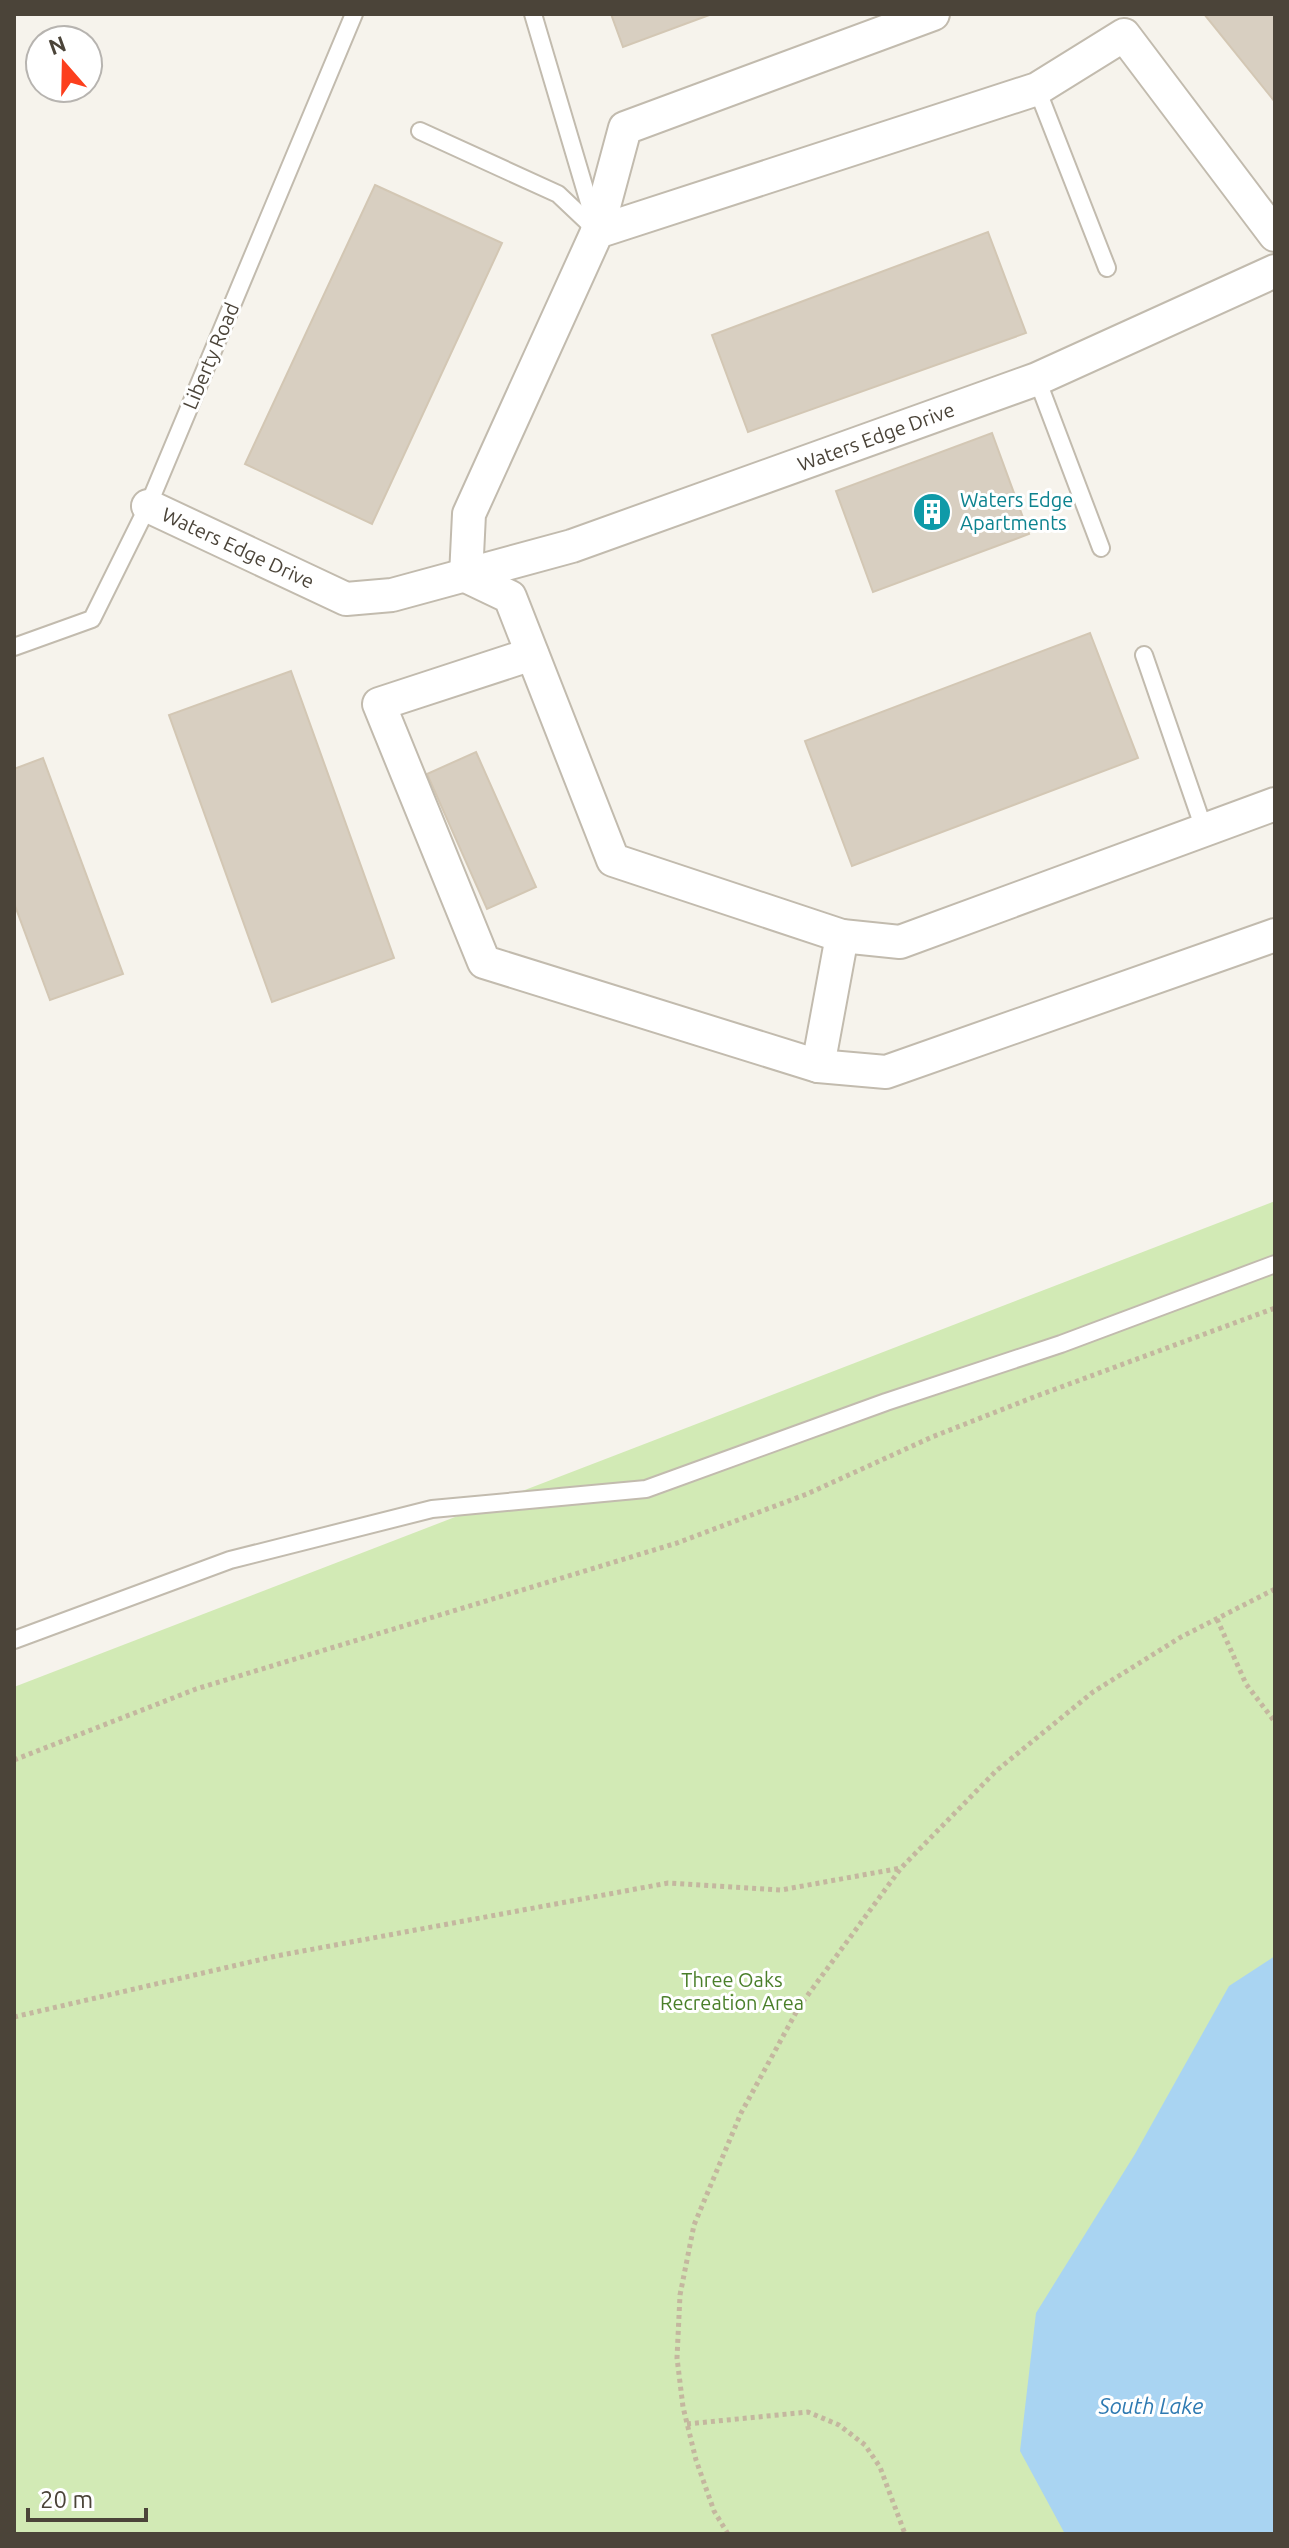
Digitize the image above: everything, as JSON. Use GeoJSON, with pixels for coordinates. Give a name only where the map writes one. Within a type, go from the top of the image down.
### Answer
{"type":"FeatureCollection","features":[{"type":"Feature","properties":{"kind":"street"},"geometry":{"type":"LineString","coordinates":[[933,14],[625,128],[597,232],[469,514],[466,576],[510,597],[613,860],[842,936],[900,942],[1275,804]]}},
{"type":"Feature","properties":{"kind":"street"},"geometry":{"type":"LineString","coordinates":[[597,232],[1037,89],[1114,25],[1275,235]]}},
{"type":"Feature","properties":{"kind":"street","name":"Waters Edge Drive"},"geometry":{"type":"LineString","coordinates":[[148,506],[346,599],[392,595],[572,546],[1037,379],[1275,271]]}},
{"type":"Feature","properties":{"kind":"street"},"geometry":{"type":"LineString","coordinates":[[532,654],[379,704],[484,962],[818,1066],[886,1072],[1275,935]]}},
{"type":"Feature","properties":{"kind":"street"},"geometry":{"type":"LineString","coordinates":[[818,1066],[842,936]]}},
{"type":"Feature","properties":{"kind":"lane","name":"Liberty Road"},"geometry":{"type":"LineString","coordinates":[[14,647],[92,619],[148,506],[354,14]]}},
{"type":"Feature","properties":{"kind":"lane"},"geometry":{"type":"LineString","coordinates":[[533,14],[597,232]]}},
{"type":"Feature","properties":{"kind":"lane"},"geometry":{"type":"LineString","coordinates":[[1037,89],[1107,268]]}},
{"type":"Feature","properties":{"kind":"lane"},"geometry":{"type":"LineString","coordinates":[[420,131],[558,194],[597,232]]}},
{"type":"Feature","properties":{"kind":"lane"},"geometry":{"type":"LineString","coordinates":[[1037,379],[1101,548]]}},
{"type":"Feature","properties":{"kind":"lane"},"geometry":{"type":"LineString","coordinates":[[1144,655],[1204,829]]}},
{"type":"Feature","properties":{"kind":"lane"},"geometry":{"type":"LineString","coordinates":[[14,1640],[230,1560],[432,1509],[646,1489],[886,1402],[1061,1344],[1275,1264]]}},
{"type":"Feature","properties":{"kind":"path"},"geometry":{"type":"LineString","coordinates":[[14,1760],[196,1689],[677,1543],[807,1494],[932,1437],[1019,1402],[1275,1308]]}},
{"type":"Feature","properties":{"kind":"path"},"geometry":{"type":"LineString","coordinates":[[728,2534],[714,2511],[687,2424],[677,2358],[680,2295],[694,2225],[741,2113],[799,2007],[901,1868],[996,1771],[1093,1692],[1181,1637],[1275,1589]]}},
{"type":"Feature","properties":{"kind":"path"},"geometry":{"type":"LineString","coordinates":[[1217,1619],[1246,1684],[1275,1722]]}},
{"type":"Feature","properties":{"kind":"path"},"geometry":{"type":"LineString","coordinates":[[14,2017],[276,1956],[668,1883],[781,1890],[901,1868]]}},
{"type":"Feature","properties":{"kind":"path"},"geometry":{"type":"LineString","coordinates":[[687,2424],[808,2412],[839,2425],[865,2445],[880,2467],[905,2534]]}},
{"type":"Feature","properties":{"kind":"green space","name":"Three Oaks Recreation Area"},"geometry":{"type":"Polygon","coordinates":[[[1275,1201],[1275,2534],[14,2534],[14,1687],[1275,1201]]]}},
{"type":"Feature","properties":{"kind":"water","name":"South Lake"},"geometry":{"type":"Polygon","coordinates":[[[1275,1956],[1275,2534],[1065,2534],[1020,2451],[1036,2313],[1135,2154],[1229,1986],[1275,1956]]]}},
{"type":"Feature","properties":{"kind":"building"},"geometry":{"type":"Polygon","coordinates":[[[611,14],[712,14],[623,47],[611,14]]]}},
{"type":"Feature","properties":{"kind":"building"},"geometry":{"type":"Polygon","coordinates":[[[1204,14],[1275,14],[1275,102],[1204,14]]]}},
{"type":"Feature","properties":{"kind":"building"},"geometry":{"type":"Polygon","coordinates":[[[375,185],[502,243],[372,524],[245,464],[375,185]]]}},
{"type":"Feature","properties":{"kind":"building"},"geometry":{"type":"Polygon","coordinates":[[[988,232],[1026,333],[748,432],[712,335],[988,232]]]}},
{"type":"Feature","properties":{"kind":"building","name":"Waters Edge Apartments"},"geometry":{"type":"Polygon","coordinates":[[[992,433],[1029,534],[873,592],[836,491],[992,433]]]}},
{"type":"Feature","properties":{"kind":"building"},"geometry":{"type":"Polygon","coordinates":[[[1090,633],[1138,758],[852,866],[805,741],[1090,633]]]}},
{"type":"Feature","properties":{"kind":"building"},"geometry":{"type":"Polygon","coordinates":[[[291,671],[394,958],[272,1002],[169,715],[291,671]]]}},
{"type":"Feature","properties":{"kind":"building"},"geometry":{"type":"Polygon","coordinates":[[[476,752],[536,887],[487,909],[427,774],[476,752]]]}},
{"type":"Feature","properties":{"kind":"building"},"geometry":{"type":"Polygon","coordinates":[[[43,758],[123,974],[50,1000],[14,903],[14,769],[43,758]]]}},
{"type":"Feature","properties":{"kind":"place","name":"Waters Edge Apartments"},"geometry":{"type":"Point","coordinates":[932,512]}}]}
